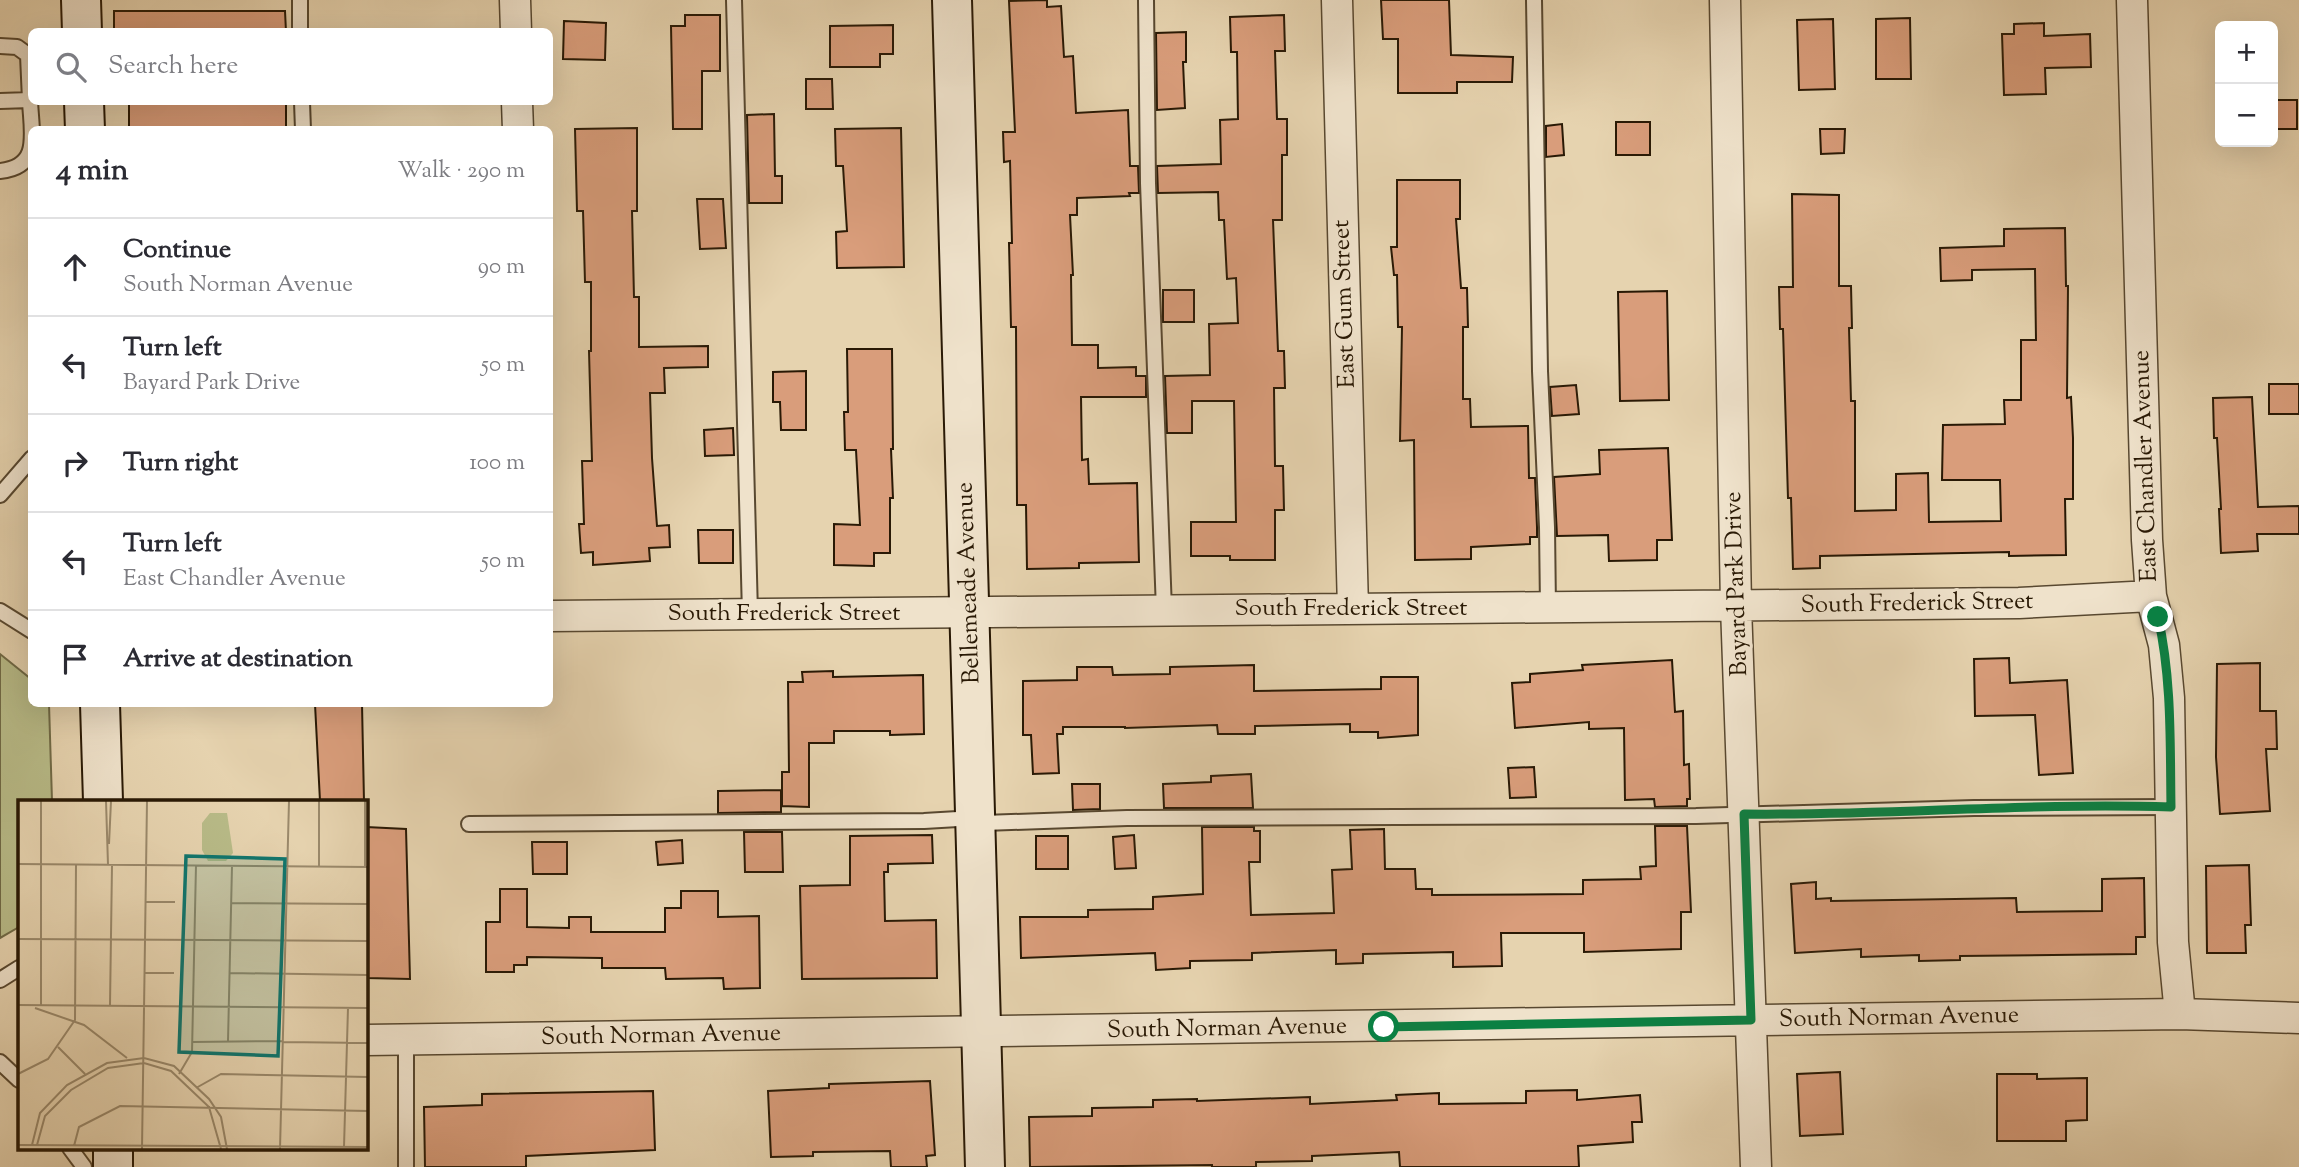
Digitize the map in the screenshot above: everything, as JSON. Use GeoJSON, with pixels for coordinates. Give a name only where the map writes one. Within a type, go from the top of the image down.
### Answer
{"type":"FeatureCollection","features":[{"type":"Feature","properties":{"kind":"street"},"geometry":{"type":"LineString","coordinates":[[81,0],[82,28]]}},
{"type":"Feature","properties":{"kind":"street"},"geometry":{"type":"LineString","coordinates":[[515,0],[516,28]]}},
{"type":"Feature","properties":{"kind":"street","name":"Bellemeade Avenue"},"geometry":{"type":"LineString","coordinates":[[952,0],[985,1167]]}},
{"type":"Feature","properties":{"kind":"street","name":"East Gum Street"},"geometry":{"type":"LineString","coordinates":[[1336,0],[1353,609]]}},
{"type":"Feature","properties":{"kind":"street","name":"Bayard Park Drive"},"geometry":{"type":"LineString","coordinates":[[1725,0],[1736,606],[1756,1167]]}},
{"type":"Feature","properties":{"kind":"street","name":"East Chandler Avenue"},"geometry":{"type":"LineString","coordinates":[[2132,0],[2144,468],[2151,596],[2164,645],[2169,698],[2173,942],[2180,1014]]}},
{"type":"Feature","properties":{"kind":"street"},"geometry":{"type":"LineString","coordinates":[[84,105],[85,126]]}},
{"type":"Feature","properties":{"kind":"street"},"geometry":{"type":"LineString","coordinates":[[517,105],[518,126]]}},
{"type":"Feature","properties":{"kind":"street","name":"South Frederick Street"},"geometry":{"type":"LineString","coordinates":[[553,617],[2019,603],[2151,596]]}},
{"type":"Feature","properties":{"kind":"street"},"geometry":{"type":"LineString","coordinates":[[100,707],[103,800]]}},
{"type":"Feature","properties":{"kind":"street","name":"South Norman Avenue"},"geometry":{"type":"LineString","coordinates":[[368,1040],[2180,1014],[2299,1018]]}},
{"type":"Feature","properties":{"kind":"lane"},"geometry":{"type":"LineString","coordinates":[[299,0],[300,28]]}},
{"type":"Feature","properties":{"kind":"lane"},"geometry":{"type":"LineString","coordinates":[[734,0],[750,614]]}},
{"type":"Feature","properties":{"kind":"lane"},"geometry":{"type":"LineString","coordinates":[[1146,0],[1148,183],[1164,610]]}},
{"type":"Feature","properties":{"kind":"lane"},"geometry":{"type":"LineString","coordinates":[[1534,0],[1540,357],[1548,608]]}},
{"type":"Feature","properties":{"kind":"lane"},"geometry":{"type":"LineString","coordinates":[[0,46],[17,47],[27,55],[28,70]]}},
{"type":"Feature","properties":{"kind":"lane"},"geometry":{"type":"LineString","coordinates":[[0,101],[28,100]]}},
{"type":"Feature","properties":{"kind":"lane"},"geometry":{"type":"LineString","coordinates":[[30,105],[30,126]]}},
{"type":"Feature","properties":{"kind":"lane"},"geometry":{"type":"LineString","coordinates":[[302,105],[303,126]]}},
{"type":"Feature","properties":{"kind":"lane"},"geometry":{"type":"LineString","coordinates":[[0,172],[16,169],[25,163],[28,156]]}},
{"type":"Feature","properties":{"kind":"lane"},"geometry":{"type":"LineString","coordinates":[[0,495],[28,463]]}},
{"type":"Feature","properties":{"kind":"lane"},"geometry":{"type":"LineString","coordinates":[[0,611],[28,629]]}},
{"type":"Feature","properties":{"kind":"lane"},"geometry":{"type":"LineString","coordinates":[[469,824],[924,821],[975,818],[984,822],[1127,818],[1791,814],[1974,808],[2171,807]]}},
{"type":"Feature","properties":{"kind":"lane"},"geometry":{"type":"LineString","coordinates":[[0,980],[18,969]]}},
{"type":"Feature","properties":{"kind":"lane"},"geometry":{"type":"LineString","coordinates":[[406,1039],[407,1167]]}},
{"type":"Feature","properties":{"kind":"lane"},"geometry":{"type":"LineString","coordinates":[[0,1062],[18,1079]]}},
{"type":"Feature","properties":{"kind":"lane"},"geometry":{"type":"LineString","coordinates":[[72,1150],[84,1167]]}},
{"type":"Feature","properties":{"kind":"green space"},"geometry":{"type":"Polygon","coordinates":[[[0,654],[28,677],[28,707],[49,707],[52,800],[18,800],[18,928],[0,938],[0,654]]]}},
{"type":"Feature","properties":{"kind":"building"},"geometry":{"type":"Polygon","coordinates":[[[1047,0],[1047,7],[1061,6],[1064,57],[1073,56],[1076,113],[1128,110],[1130,166],[1138,166],[1139,193],[1129,193],[1130,196],[1077,198],[1077,215],[1070,215],[1072,345],[1098,345],[1098,368],[1136,367],[1136,376],[1146,376],[1146,397],[1081,397],[1082,460],[1088,459],[1089,484],[1137,483],[1139,562],[1079,563],[1079,568],[1027,569],[1026,505],[1017,505],[1016,327],[1011,327],[1009,243],[1012,243],[1010,161],[1004,162],[1003,132],[1015,132],[1009,1],[1047,0]]]}},
{"type":"Feature","properties":{"kind":"building"},"geometry":{"type":"Polygon","coordinates":[[[1381,0],[1449,0],[1451,55],[1513,57],[1512,82],[1457,82],[1457,93],[1398,93],[1398,39],[1383,39],[1381,0]]]}},
{"type":"Feature","properties":{"kind":"building"},"geometry":{"type":"Polygon","coordinates":[[[114,11],[285,11],[286,28],[114,28],[114,11]]]}},
{"type":"Feature","properties":{"kind":"building"},"geometry":{"type":"Polygon","coordinates":[[[685,15],[720,15],[720,71],[702,71],[702,129],[673,129],[671,26],[685,26],[685,15]]]}},
{"type":"Feature","properties":{"kind":"building"},"geometry":{"type":"Polygon","coordinates":[[[1284,15],[1285,51],[1275,51],[1277,119],[1287,119],[1287,155],[1282,155],[1282,220],[1273,220],[1278,351],[1284,351],[1285,388],[1274,388],[1275,466],[1283,466],[1284,510],[1275,510],[1275,560],[1230,560],[1230,556],[1191,556],[1191,522],[1236,522],[1234,401],[1192,401],[1192,433],[1167,433],[1165,376],[1210,375],[1209,324],[1238,323],[1236,278],[1227,279],[1224,220],[1219,220],[1218,192],[1158,193],[1157,166],[1221,164],[1220,120],[1238,119],[1237,52],[1231,52],[1230,17],[1284,15]]]}},
{"type":"Feature","properties":{"kind":"building"},"geometry":{"type":"Polygon","coordinates":[[[1910,18],[1911,79],[1876,79],[1876,19],[1910,18]]]}},
{"type":"Feature","properties":{"kind":"building"},"geometry":{"type":"Polygon","coordinates":[[[1833,19],[1835,89],[1799,90],[1797,20],[1833,19]]]}},
{"type":"Feature","properties":{"kind":"building"},"geometry":{"type":"Polygon","coordinates":[[[564,21],[606,23],[605,60],[563,59],[564,21]]]}},
{"type":"Feature","properties":{"kind":"building"},"geometry":{"type":"Polygon","coordinates":[[[2044,23],[2044,36],[2090,34],[2091,67],[2045,68],[2046,94],[2004,95],[2002,34],[2014,34],[2014,24],[2044,23]]]}},
{"type":"Feature","properties":{"kind":"building"},"geometry":{"type":"Polygon","coordinates":[[[893,25],[893,54],[880,54],[880,67],[830,67],[830,26],[893,25]]]}},
{"type":"Feature","properties":{"kind":"building"},"geometry":{"type":"Polygon","coordinates":[[[1186,32],[1186,62],[1183,62],[1185,108],[1157,110],[1156,33],[1186,32]]]}},
{"type":"Feature","properties":{"kind":"building"},"geometry":{"type":"Polygon","coordinates":[[[806,79],[832,79],[833,109],[806,109],[806,79]]]}},
{"type":"Feature","properties":{"kind":"building"},"geometry":{"type":"Polygon","coordinates":[[[2278,100],[2297,100],[2297,129],[2278,129],[2278,100]]]}},
{"type":"Feature","properties":{"kind":"building"},"geometry":{"type":"Polygon","coordinates":[[[129,105],[286,105],[286,126],[129,126],[129,105]]]}},
{"type":"Feature","properties":{"kind":"building"},"geometry":{"type":"Polygon","coordinates":[[[774,114],[775,176],[782,176],[782,203],[749,203],[747,115],[774,114]]]}},
{"type":"Feature","properties":{"kind":"building"},"geometry":{"type":"Polygon","coordinates":[[[1616,122],[1650,122],[1650,155],[1616,155],[1616,122]]]}},
{"type":"Feature","properties":{"kind":"building"},"geometry":{"type":"Polygon","coordinates":[[[1562,124],[1564,155],[1546,157],[1546,126],[1562,124]]]}},
{"type":"Feature","properties":{"kind":"building"},"geometry":{"type":"Polygon","coordinates":[[[637,128],[637,211],[632,211],[634,297],[639,297],[639,347],[708,346],[708,367],[664,368],[665,393],[650,393],[657,526],[669,525],[670,547],[649,548],[650,561],[593,565],[593,552],[581,553],[579,524],[584,524],[582,461],[592,461],[589,351],[591,282],[585,282],[583,211],[577,211],[575,129],[637,128]]]}},
{"type":"Feature","properties":{"kind":"building"},"geometry":{"type":"Polygon","coordinates":[[[901,128],[904,267],[837,268],[836,232],[847,231],[843,166],[836,166],[835,129],[901,128]]]}},
{"type":"Feature","properties":{"kind":"building"},"geometry":{"type":"Polygon","coordinates":[[[1820,129],[1845,129],[1844,153],[1821,154],[1820,129]]]}},
{"type":"Feature","properties":{"kind":"building"},"geometry":{"type":"Polygon","coordinates":[[[1397,180],[1460,180],[1460,219],[1456,219],[1461,288],[1467,288],[1468,327],[1463,327],[1463,399],[1470,399],[1471,427],[1528,426],[1529,478],[1535,478],[1537,527],[1537,537],[1530,537],[1530,544],[1471,547],[1471,559],[1415,560],[1414,440],[1400,441],[1402,327],[1398,327],[1397,275],[1394,275],[1391,247],[1397,247],[1397,180]]]}},
{"type":"Feature","properties":{"kind":"building"},"geometry":{"type":"Polygon","coordinates":[[[1792,194],[1839,195],[1839,286],[1851,286],[1852,328],[1849,328],[1851,401],[1855,401],[1855,511],[1896,510],[1896,474],[1928,473],[1929,522],[2001,521],[2000,480],[1942,480],[1943,425],[2005,424],[2004,400],[2021,400],[2021,340],[2036,340],[2035,269],[1972,270],[1972,280],[1941,281],[1940,248],[2004,246],[2004,229],[2065,228],[2068,286],[2067,398],[2071,397],[2073,438],[2073,499],[2065,499],[2066,555],[2009,556],[2009,552],[1820,556],[1820,568],[1793,569],[1779,287],[1793,287],[1792,194]]]}},
{"type":"Feature","properties":{"kind":"building"},"geometry":{"type":"Polygon","coordinates":[[[697,199],[723,199],[726,248],[700,249],[697,199]]]}},
{"type":"Feature","properties":{"kind":"building"},"geometry":{"type":"Polygon","coordinates":[[[1163,290],[1194,290],[1194,322],[1163,322],[1163,290]]]}},
{"type":"Feature","properties":{"kind":"building"},"geometry":{"type":"Polygon","coordinates":[[[1667,291],[1669,400],[1620,401],[1618,292],[1667,291]]]}},
{"type":"Feature","properties":{"kind":"building"},"geometry":{"type":"Polygon","coordinates":[[[847,349],[892,349],[893,498],[890,498],[890,553],[874,553],[874,566],[834,565],[834,524],[860,525],[856,450],[845,450],[844,412],[848,412],[847,349]]]}},
{"type":"Feature","properties":{"kind":"building"},"geometry":{"type":"Polygon","coordinates":[[[806,371],[806,430],[781,430],[780,402],[773,402],[773,372],[806,371]]]}},
{"type":"Feature","properties":{"kind":"building"},"geometry":{"type":"Polygon","coordinates":[[[2269,384],[2299,384],[2299,414],[2269,414],[2269,384]]]}},
{"type":"Feature","properties":{"kind":"building"},"geometry":{"type":"Polygon","coordinates":[[[1576,385],[1579,414],[1552,416],[1550,387],[1576,385]]]}},
{"type":"Feature","properties":{"kind":"building"},"geometry":{"type":"Polygon","coordinates":[[[2252,397],[2258,507],[2299,506],[2299,534],[2257,534],[2258,551],[2221,553],[2221,509],[2213,398],[2252,397]]]}},
{"type":"Feature","properties":{"kind":"building"},"geometry":{"type":"Polygon","coordinates":[[[733,428],[734,455],[705,456],[704,430],[733,428]]]}},
{"type":"Feature","properties":{"kind":"building"},"geometry":{"type":"Polygon","coordinates":[[[1668,448],[1672,540],[1657,540],[1657,560],[1609,561],[1608,535],[1557,536],[1554,477],[1600,474],[1599,450],[1668,448]]]}},
{"type":"Feature","properties":{"kind":"building"},"geometry":{"type":"Polygon","coordinates":[[[698,530],[733,530],[733,563],[699,563],[698,530]]]}},
{"type":"Feature","properties":{"kind":"building"},"geometry":{"type":"Polygon","coordinates":[[[2009,658],[2010,683],[2067,680],[2073,773],[2039,775],[2035,715],[1975,716],[1974,659],[2009,658]]]}},
{"type":"Feature","properties":{"kind":"building"},"geometry":{"type":"Polygon","coordinates":[[[1672,660],[1675,712],[1683,711],[1684,765],[1689,764],[1690,799],[1687,799],[1687,806],[1655,807],[1654,799],[1625,800],[1624,728],[1589,729],[1589,722],[1515,728],[1512,683],[1530,682],[1530,674],[1583,670],[1582,665],[1672,660]]]}},
{"type":"Feature","properties":{"kind":"building"},"geometry":{"type":"Polygon","coordinates":[[[2260,663],[2260,711],[2276,711],[2277,749],[2266,749],[2270,811],[2220,814],[2216,757],[2217,664],[2260,663]]]}},
{"type":"Feature","properties":{"kind":"building"},"geometry":{"type":"Polygon","coordinates":[[[1254,665],[1254,691],[1381,689],[1381,677],[1418,677],[1418,735],[1378,738],[1378,732],[1350,732],[1350,724],[1255,726],[1255,734],[1218,734],[1217,725],[1063,727],[1063,734],[1057,734],[1059,773],[1033,774],[1031,735],[1023,735],[1023,681],[1077,680],[1077,667],[1112,667],[1113,675],[1170,674],[1170,667],[1254,665]]]}},
{"type":"Feature","properties":{"kind":"building"},"geometry":{"type":"Polygon","coordinates":[[[833,671],[833,677],[923,675],[924,734],[890,735],[890,731],[834,731],[834,743],[809,743],[809,807],[782,806],[782,772],[789,772],[788,682],[803,682],[802,672],[833,671]]]}},
{"type":"Feature","properties":{"kind":"building"},"geometry":{"type":"Polygon","coordinates":[[[315,707],[362,707],[364,800],[320,800],[315,707]]]}},
{"type":"Feature","properties":{"kind":"building"},"geometry":{"type":"Polygon","coordinates":[[[1534,767],[1536,797],[1510,798],[1508,768],[1534,767]]]}},
{"type":"Feature","properties":{"kind":"building"},"geometry":{"type":"Polygon","coordinates":[[[1251,774],[1253,808],[1164,808],[1163,784],[1211,782],[1211,776],[1251,774]]]}},
{"type":"Feature","properties":{"kind":"building"},"geometry":{"type":"Polygon","coordinates":[[[1072,784],[1100,784],[1100,809],[1073,810],[1072,784]]]}},
{"type":"Feature","properties":{"kind":"building"},"geometry":{"type":"Polygon","coordinates":[[[781,790],[781,812],[718,813],[718,791],[781,790]]]}},
{"type":"Feature","properties":{"kind":"building"},"geometry":{"type":"Polygon","coordinates":[[[1655,826],[1687,826],[1691,912],[1681,912],[1681,949],[1584,952],[1584,933],[1501,933],[1502,966],[1453,967],[1453,952],[1363,954],[1363,963],[1336,964],[1336,950],[1252,953],[1252,960],[1190,961],[1190,968],[1156,970],[1155,953],[1021,958],[1020,917],[1088,917],[1088,910],[1153,909],[1153,897],[1203,894],[1202,827],[1254,827],[1254,831],[1260,831],[1260,862],[1249,862],[1251,915],[1334,913],[1332,870],[1352,869],[1350,830],[1384,829],[1385,869],[1415,869],[1416,889],[1432,889],[1432,895],[1583,894],[1583,880],[1641,879],[1640,867],[1656,866],[1655,826]]]}},
{"type":"Feature","properties":{"kind":"building"},"geometry":{"type":"Polygon","coordinates":[[[368,827],[406,829],[410,979],[368,978],[368,827]]]}},
{"type":"Feature","properties":{"kind":"building"},"geometry":{"type":"Polygon","coordinates":[[[744,832],[782,832],[783,872],[745,872],[744,832]]]}},
{"type":"Feature","properties":{"kind":"building"},"geometry":{"type":"Polygon","coordinates":[[[932,835],[933,863],[888,864],[888,872],[884,872],[885,921],[936,920],[937,978],[802,979],[800,886],[850,885],[850,836],[932,835]]]}},
{"type":"Feature","properties":{"kind":"building"},"geometry":{"type":"Polygon","coordinates":[[[1134,835],[1136,868],[1115,869],[1113,837],[1134,835]]]}},
{"type":"Feature","properties":{"kind":"building"},"geometry":{"type":"Polygon","coordinates":[[[1036,836],[1068,836],[1068,869],[1036,869],[1036,836]]]}},
{"type":"Feature","properties":{"kind":"building"},"geometry":{"type":"Polygon","coordinates":[[[682,840],[683,863],[658,865],[656,842],[682,840]]]}},
{"type":"Feature","properties":{"kind":"building"},"geometry":{"type":"Polygon","coordinates":[[[532,842],[567,842],[567,874],[533,874],[532,842]]]}},
{"type":"Feature","properties":{"kind":"building"},"geometry":{"type":"Polygon","coordinates":[[[2249,865],[2251,925],[2245,925],[2246,953],[2207,953],[2206,866],[2249,865]]]}},
{"type":"Feature","properties":{"kind":"building"},"geometry":{"type":"Polygon","coordinates":[[[2144,878],[2145,937],[2136,937],[2136,954],[1960,956],[1960,960],[1919,961],[1919,955],[1861,957],[1861,949],[1795,953],[1791,884],[1816,882],[1816,899],[1831,898],[1831,901],[2016,898],[2017,912],[2102,911],[2102,879],[2144,878]]]}},
{"type":"Feature","properties":{"kind":"building"},"geometry":{"type":"Polygon","coordinates":[[[500,889],[527,889],[527,927],[569,928],[569,917],[591,917],[591,932],[665,932],[665,908],[681,908],[681,891],[718,891],[718,917],[759,916],[760,988],[724,989],[723,978],[666,979],[665,968],[602,968],[602,958],[527,957],[527,965],[514,965],[514,972],[486,972],[486,922],[500,922],[500,889]]]}},
{"type":"Feature","properties":{"kind":"building"},"geometry":{"type":"Polygon","coordinates":[[[1840,1072],[1843,1134],[1800,1136],[1797,1074],[1840,1072]]]}},
{"type":"Feature","properties":{"kind":"building"},"geometry":{"type":"Polygon","coordinates":[[[1997,1074],[2037,1074],[2037,1079],[2087,1078],[2087,1120],[2066,1121],[2066,1141],[1997,1141],[1997,1074]]]}},
{"type":"Feature","properties":{"kind":"building"},"geometry":{"type":"Polygon","coordinates":[[[930,1081],[935,1155],[926,1156],[927,1167],[891,1167],[890,1151],[813,1152],[813,1156],[771,1157],[768,1091],[829,1088],[829,1084],[930,1081]]]}},
{"type":"Feature","properties":{"kind":"building"},"geometry":{"type":"Polygon","coordinates":[[[1577,1090],[1577,1100],[1640,1095],[1642,1122],[1632,1122],[1633,1142],[1578,1146],[1579,1167],[1400,1167],[1399,1152],[1312,1156],[1312,1161],[1256,1162],[1256,1167],[1030,1167],[1029,1117],[1092,1116],[1092,1108],[1153,1107],[1153,1100],[1197,1099],[1310,1097],[1310,1104],[1397,1100],[1396,1095],[1439,1093],[1439,1104],[1526,1103],[1526,1091],[1577,1090]]]}},
{"type":"Feature","properties":{"kind":"building"},"geometry":{"type":"Polygon","coordinates":[[[653,1091],[655,1150],[526,1156],[526,1167],[425,1167],[424,1107],[482,1105],[482,1094],[653,1091]]]}},
{"type":"Feature","properties":{"kind":"route"},"geometry":{"type":"LineString","coordinates":[[1384,1027],[1751,1020],[1744,814],[1974,808],[2171,807],[2169,698],[2164,645],[2158,617]]}}]}
